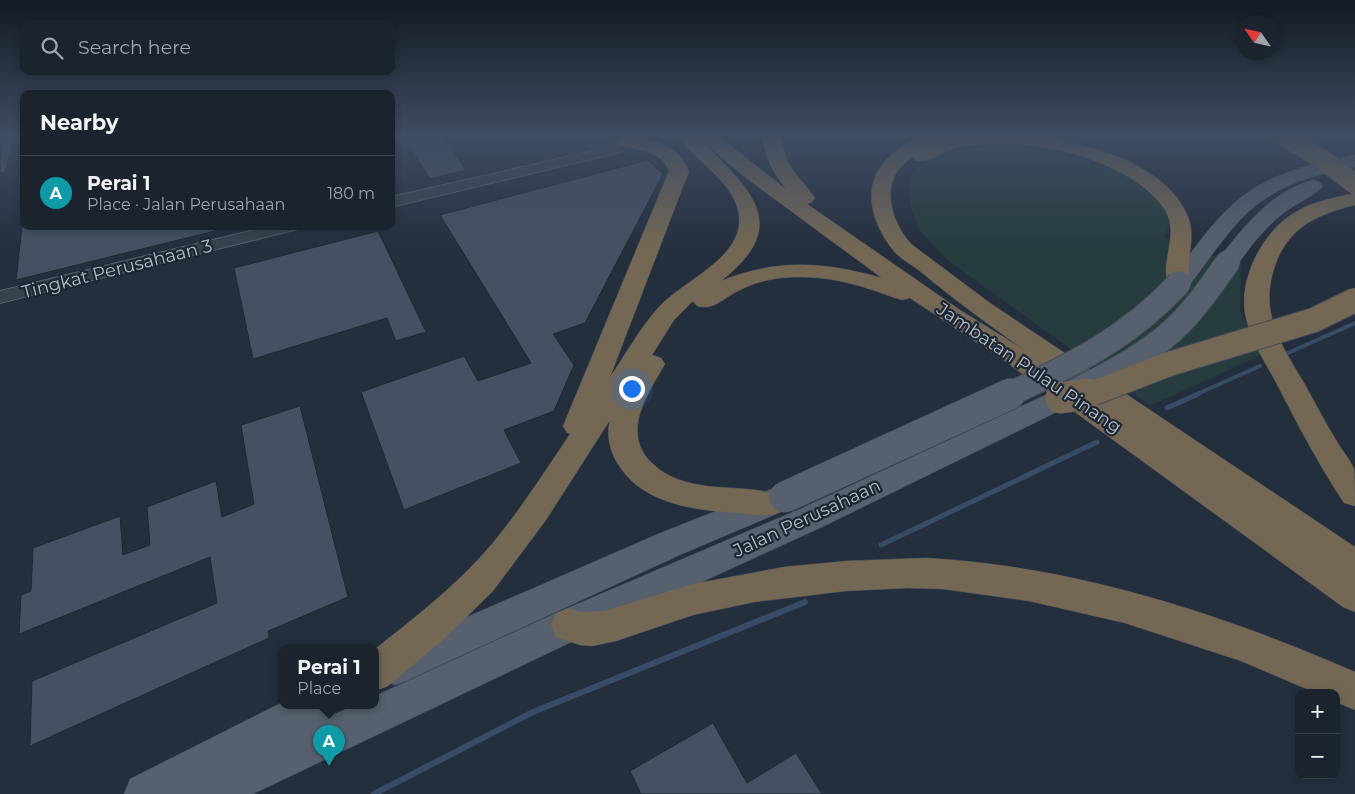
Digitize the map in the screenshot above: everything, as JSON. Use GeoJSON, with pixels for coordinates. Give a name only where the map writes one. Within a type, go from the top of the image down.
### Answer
{"type":"FeatureCollection","features":[{"type":"Feature","properties":{"kind":"highway"},"geometry":{"type":"LineString","coordinates":[[565,466],[570,444],[678,173]]}},
{"type":"Feature","properties":{"kind":"highway"},"geometry":{"type":"LineString","coordinates":[[379,669],[430,628],[481,580],[518,536],[665,315],[682,298],[726,266],[737,255],[749,232],[750,212],[745,198],[722,173]]}},
{"type":"Feature","properties":{"kind":"highway","name":"Jambatan Pulau Pinang"},"geometry":{"type":"LineString","coordinates":[[754,173],[864,255],[951,316],[1018,358],[1355,596]]}},
{"type":"Feature","properties":{"kind":"highway"},"geometry":{"type":"LineString","coordinates":[[784,173],[795,187],[840,229],[864,255]]}},
{"type":"Feature","properties":{"kind":"highway","name":"Jambatan Pulau Pinang"},"geometry":{"type":"LineString","coordinates":[[886,173],[880,192],[882,209],[893,235],[906,250],[990,314],[1355,565]]}},
{"type":"Feature","properties":{"kind":"highway"},"geometry":{"type":"LineString","coordinates":[[906,173],[899,185],[897,204],[899,220],[912,246],[925,265]]}},
{"type":"Feature","properties":{"kind":"highway"},"geometry":{"type":"LineString","coordinates":[[1137,173],[1160,190],[1174,209],[1182,235],[1176,270],[1179,283]]}},
{"type":"Feature","properties":{"kind":"highway"},"geometry":{"type":"LineString","coordinates":[[1341,173],[1355,184]]}},
{"type":"Feature","properties":{"kind":"highway"},"geometry":{"type":"LineString","coordinates":[[1355,199],[1319,209],[1294,221],[1278,240],[1261,269],[1256,297],[1258,318],[1271,348],[1319,438],[1355,494]]}},
{"type":"Feature","properties":{"kind":"highway"},"geometry":{"type":"LineString","coordinates":[[776,500],[696,497],[669,489],[644,475],[629,458],[623,434],[628,408],[658,355],[691,314],[711,296],[739,281],[771,272],[803,270],[832,272],[876,284],[951,316]]}},
{"type":"Feature","properties":{"kind":"highway"},"geometry":{"type":"LineString","coordinates":[[1061,398],[1094,393],[1169,364],[1314,320],[1355,300]]}},
{"type":"Feature","properties":{"kind":"highway"},"geometry":{"type":"LineString","coordinates":[[569,625],[582,630],[600,629],[672,605],[760,585],[849,575],[909,573],[953,575],[1087,597],[1154,615],[1279,658],[1355,691]]}},
{"type":"Feature","properties":{"kind":"main road","name":"Jalan Perusahaan"},"geometry":{"type":"LineString","coordinates":[[379,674],[670,544],[886,453],[1080,361],[1136,325],[1179,283],[1235,215],[1262,192],[1303,173]]}},
{"type":"Feature","properties":{"kind":"main road","name":"Jalan Perusahaan"},"geometry":{"type":"LineString","coordinates":[[207,794],[569,625],[811,518],[1118,369],[1162,340],[1182,322],[1202,299],[1257,223],[1285,200],[1321,183],[1355,174]]}},
{"type":"Feature","properties":{"kind":"main road"},"geometry":{"type":"LineString","coordinates":[[145,794],[311,709]]}},
{"type":"Feature","properties":{"kind":"street"},"geometry":{"type":"LineString","coordinates":[[395,201],[515,173]]}},
{"type":"Feature","properties":{"kind":"street","name":"Tingkat Perusahaan 3"},"geometry":{"type":"LineString","coordinates":[[0,297],[276,230]]}},
{"type":"Feature","properties":{"kind":"green space"},"geometry":{"type":"Polygon","coordinates":[[[913,173],[1124,173],[1138,179],[1165,208],[1169,223],[1165,238],[1241,266],[1240,311],[1261,355],[1150,406],[946,259],[919,230],[910,203],[910,177],[913,173]]]}},
{"type":"Feature","properties":{"kind":"building"},"geometry":{"type":"Polygon","coordinates":[[[426,173],[454,173],[430,179],[426,173]]]}},
{"type":"Feature","properties":{"kind":"building"},"geometry":{"type":"Polygon","coordinates":[[[599,173],[663,174],[585,323],[553,334],[574,365],[554,411],[504,430],[521,463],[404,510],[361,392],[464,356],[478,381],[531,363],[440,215],[599,173]]]}},
{"type":"Feature","properties":{"kind":"building"},"geometry":{"type":"Polygon","coordinates":[[[22,230],[215,230],[215,231],[16,280],[22,230]]]}},
{"type":"Feature","properties":{"kind":"building"},"geometry":{"type":"Polygon","coordinates":[[[378,231],[426,332],[396,341],[387,318],[253,359],[234,268],[378,231]]]}},
{"type":"Feature","properties":{"kind":"building"},"geometry":{"type":"Polygon","coordinates":[[[300,406],[348,597],[268,631],[269,638],[30,746],[32,681],[217,603],[210,557],[19,634],[21,595],[31,591],[33,548],[120,516],[123,555],[150,545],[147,507],[216,481],[222,517],[254,504],[241,425],[300,406]]]}},
{"type":"Feature","properties":{"kind":"building"},"geometry":{"type":"Polygon","coordinates":[[[713,723],[747,783],[796,753],[822,794],[641,794],[630,771],[713,723]]]}},
{"type":"Feature","properties":{"kind":"waterway"},"geometry":{"type":"LineString","coordinates":[[1288,353],[1355,323]]}},
{"type":"Feature","properties":{"kind":"waterway"},"geometry":{"type":"LineString","coordinates":[[1195,395],[1260,366]]}},
{"type":"Feature","properties":{"kind":"waterway"},"geometry":{"type":"LineString","coordinates":[[1167,408],[1198,394]]}},
{"type":"Feature","properties":{"kind":"waterway"},"geometry":{"type":"LineString","coordinates":[[881,545],[1097,442]]}},
{"type":"Feature","properties":{"kind":"waterway"},"geometry":{"type":"LineString","coordinates":[[374,794],[533,712],[805,602]]}},
{"type":"Feature","properties":{"kind":"place","name":"Perai 1"},"geometry":{"type":"Point","coordinates":[329,766]}}]}
